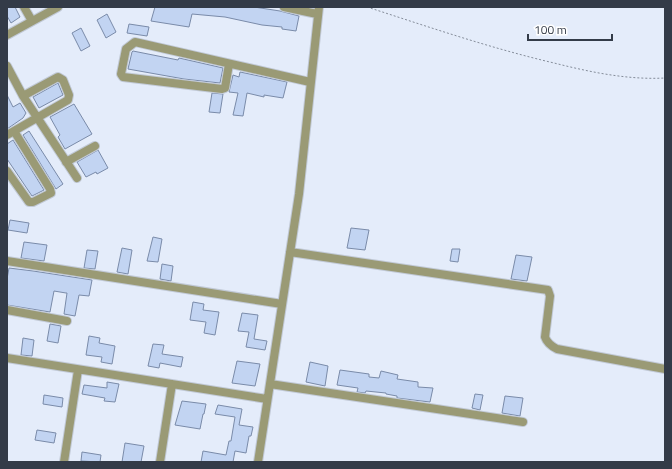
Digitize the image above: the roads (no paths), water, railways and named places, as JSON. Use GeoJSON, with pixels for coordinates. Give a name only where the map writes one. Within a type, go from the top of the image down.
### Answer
{"type":"FeatureCollection","features":[{"type":"Feature","properties":{"kind":"street"},"geometry":{"type":"LineString","coordinates":[[24,7],[32,21]]}},
{"type":"Feature","properties":{"kind":"street"},"geometry":{"type":"LineString","coordinates":[[7,35],[58,7]]}},
{"type":"Feature","properties":{"kind":"street"},"geometry":{"type":"LineString","coordinates":[[258,462],[299,194],[318,11],[284,7]]}},
{"type":"Feature","properties":{"kind":"street"},"geometry":{"type":"LineString","coordinates":[[229,64],[226,88],[222,89],[123,77],[121,74],[126,49],[135,42],[310,82]]}},
{"type":"Feature","properties":{"kind":"street"},"geometry":{"type":"LineString","coordinates":[[7,66],[36,118],[77,178]]}},
{"type":"Feature","properties":{"kind":"street"},"geometry":{"type":"LineString","coordinates":[[7,171],[29,202],[33,202],[50,194],[51,191],[10,133],[68,100],[69,92],[62,80],[58,77],[23,96]]}},
{"type":"Feature","properties":{"kind":"street"},"geometry":{"type":"LineString","coordinates":[[66,162],[95,146]]}},
{"type":"Feature","properties":{"kind":"street"},"geometry":{"type":"LineString","coordinates":[[290,252],[548,290],[550,296],[545,337],[552,347],[665,368]]}},
{"type":"Feature","properties":{"kind":"street"},"geometry":{"type":"LineString","coordinates":[[7,261],[282,304]]}},
{"type":"Feature","properties":{"kind":"street"},"geometry":{"type":"LineString","coordinates":[[7,310],[67,321]]}},
{"type":"Feature","properties":{"kind":"street"},"geometry":{"type":"LineString","coordinates":[[7,358],[267,399]]}},
{"type":"Feature","properties":{"kind":"street"},"geometry":{"type":"LineString","coordinates":[[64,462],[78,370]]}},
{"type":"Feature","properties":{"kind":"street"},"geometry":{"type":"LineString","coordinates":[[160,462],[172,384]]}},
{"type":"Feature","properties":{"kind":"street"},"geometry":{"type":"LineString","coordinates":[[270,384],[523,422]]}}]}
